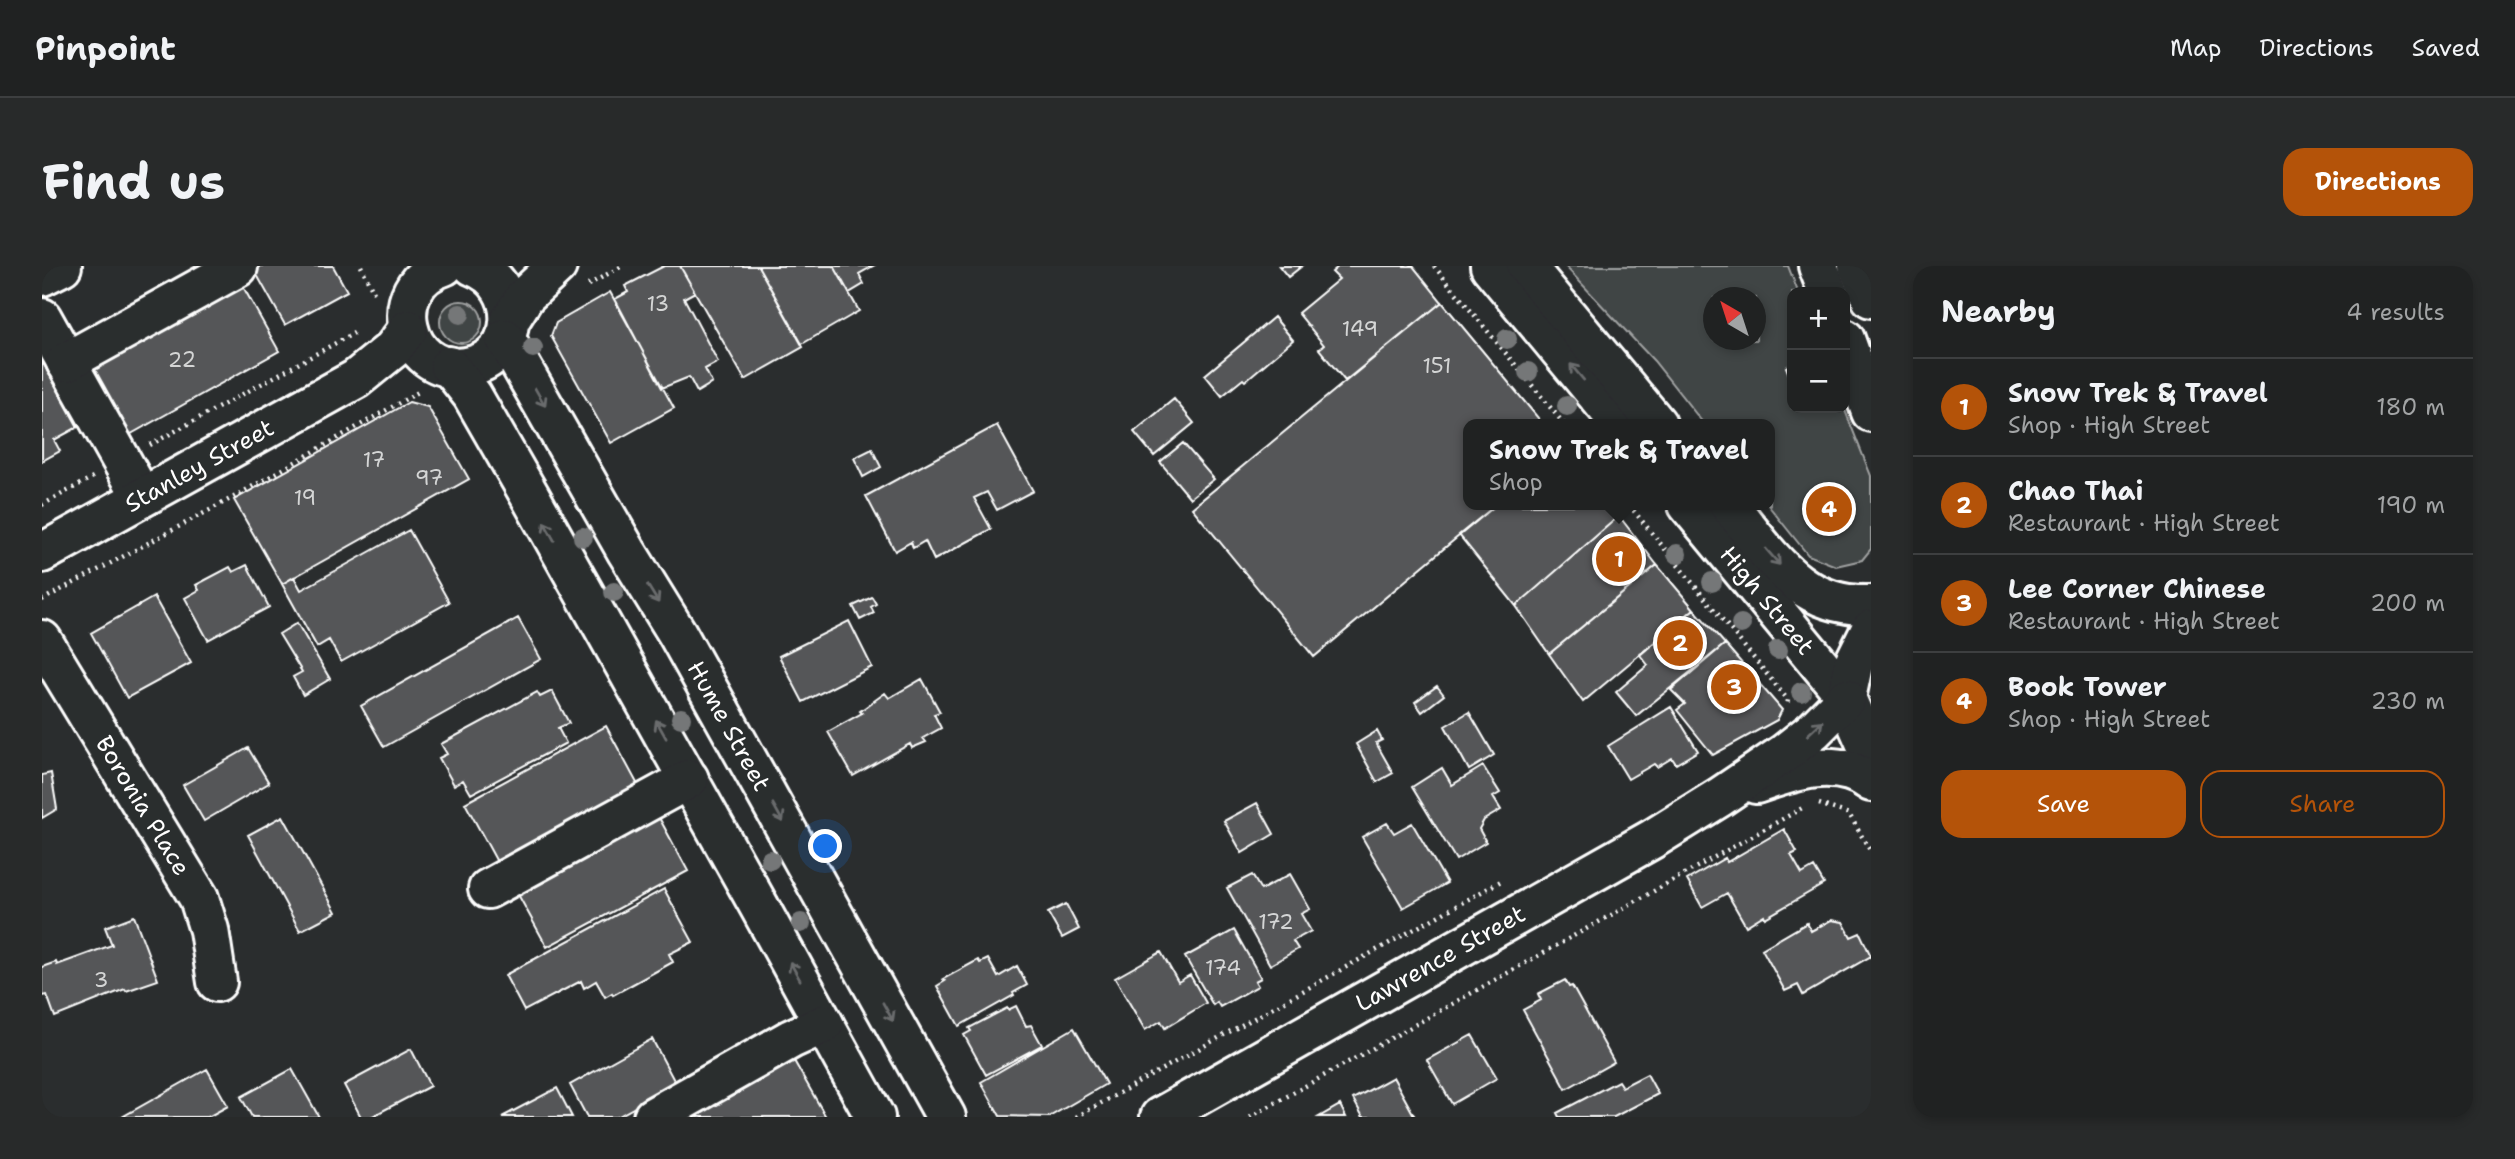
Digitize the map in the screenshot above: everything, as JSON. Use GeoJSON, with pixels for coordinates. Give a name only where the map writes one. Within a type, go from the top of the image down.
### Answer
{"type":"FeatureCollection","features":[{"type":"Feature","properties":{"kind":"street"},"geometry":{"type":"LineString","coordinates":[[42,276],[62,266]]}},
{"type":"Feature","properties":{"kind":"street"},"geometry":{"type":"LineString","coordinates":[[444,266],[428,274],[410,277],[406,313],[408,329],[414,342],[435,373],[472,395],[760,906],[875,1117]]}},
{"type":"Feature","properties":{"kind":"street","name":"Hume Street"},"geometry":{"type":"LineString","coordinates":[[473,266],[484,270],[504,291],[509,305],[507,329],[627,552],[677,633],[813,875],[943,1116]]}},
{"type":"Feature","properties":{"kind":"street"},"geometry":{"type":"LineString","coordinates":[[507,329],[525,296],[557,266]]}},
{"type":"Feature","properties":{"kind":"street"},"geometry":{"type":"LineString","coordinates":[[1490,266],[1617,419]]}},
{"type":"Feature","properties":{"kind":"street"},"geometry":{"type":"LineString","coordinates":[[1526,266],[1653,419]]}},
{"type":"Feature","properties":{"kind":"street"},"geometry":{"type":"LineString","coordinates":[[1818,266],[1826,287]]}},
{"type":"Feature","properties":{"kind":"street"},"geometry":{"type":"LineString","coordinates":[[1858,266],[1871,298]]}},
{"type":"Feature","properties":{"kind":"street"},"geometry":{"type":"LineString","coordinates":[[66,362],[238,267]]}},
{"type":"Feature","properties":{"kind":"street"},"geometry":{"type":"LineString","coordinates":[[42,318],[142,497]]}},
{"type":"Feature","properties":{"kind":"street","name":"Stanley Street"},"geometry":{"type":"LineString","coordinates":[[42,553],[356,379],[393,349],[408,329]]}},
{"type":"Feature","properties":{"kind":"street","name":"Stanley Street"},"geometry":{"type":"LineString","coordinates":[[356,379],[398,367],[435,373],[466,367],[495,352],[507,329]]}},
{"type":"Feature","properties":{"kind":"street"},"geometry":{"type":"LineString","coordinates":[[1849,350],[1871,412]]}},
{"type":"Feature","properties":{"kind":"street","name":"High Street"},"geometry":{"type":"LineString","coordinates":[[1692,510],[1846,697],[1871,755]]}},
{"type":"Feature","properties":{"kind":"street","name":"High Street"},"geometry":{"type":"LineString","coordinates":[[1734,510],[1797,583],[1809,592],[1842,604],[1871,605]]}},
{"type":"Feature","properties":{"kind":"street"},"geometry":{"type":"LineString","coordinates":[[578,581],[627,552]]}},
{"type":"Feature","properties":{"kind":"street"},"geometry":{"type":"LineString","coordinates":[[1846,697],[1853,665],[1871,629]]}},
{"type":"Feature","properties":{"kind":"street","name":"Boronia Place"},"geometry":{"type":"LineString","coordinates":[[42,640],[199,898],[209,930],[217,982]]}},
{"type":"Feature","properties":{"kind":"street","name":"Lawrence Street"},"geometry":{"type":"LineString","coordinates":[[1160,1117],[1654,838],[1800,742],[1846,697]]}},
{"type":"Feature","properties":{"kind":"street","name":"Lawrence Street"},"geometry":{"type":"LineString","coordinates":[[1720,797],[1789,773],[1817,768],[1850,770],[1871,782]]}},
{"type":"Feature","properties":{"kind":"street"},"geometry":{"type":"LineString","coordinates":[[488,890],[689,779]]}},
{"type":"Feature","properties":{"kind":"street"},"geometry":{"type":"LineString","coordinates":[[760,906],[813,875]]}},
{"type":"Feature","properties":{"kind":"street"},"geometry":{"type":"LineString","coordinates":[[653,1117],[792,1039],[824,1024]]}},
{"type":"Feature","properties":{"kind":"path"},"geometry":{"type":"LineString","coordinates":[[361,266],[376,298]]}},
{"type":"Feature","properties":{"kind":"path"},"geometry":{"type":"LineString","coordinates":[[1434,266],[1559,419]]}},
{"type":"Feature","properties":{"kind":"path"},"geometry":{"type":"LineString","coordinates":[[42,505],[331,345]]}},
{"type":"Feature","properties":{"kind":"path"},"geometry":{"type":"LineString","coordinates":[[42,600],[234,497],[435,373]]}},
{"type":"Feature","properties":{"kind":"path"},"geometry":{"type":"LineString","coordinates":[[1633,510],[1788,700],[1786,713]]}},
{"type":"Feature","properties":{"kind":"path"},"geometry":{"type":"LineString","coordinates":[[1250,1117],[1813,803],[1849,814],[1871,852]]}},
{"type":"Feature","properties":{"kind":"path"},"geometry":{"type":"LineString","coordinates":[[1076,1117],[1503,880]]}},
{"type":"Feature","properties":{"kind":"shaded area"},"geometry":{"type":"Polygon","coordinates":[[[1565,266],[1788,266],[1796,287],[1787,287],[1787,413],[1846,413],[1871,476],[1871,549],[1862,560],[1836,566],[1808,555],[1772,510],[1775,510],[1775,419],[1700,419],[1654,361],[1565,266]]]}},
{"type":"Feature","properties":{"kind":"shaded area"},"geometry":{"type":"Polygon","coordinates":[[[461,301],[476,307],[482,322],[476,337],[461,343],[446,337],[440,322],[446,307],[461,301]]]}},
{"type":"Feature","properties":{"kind":"building"},"geometry":{"type":"Polygon","coordinates":[[[252,266],[333,266],[347,291],[285,325],[252,266]]]}},
{"type":"Feature","properties":{"kind":"building"},"geometry":{"type":"Polygon","coordinates":[[[664,266],[680,266],[695,292],[684,298],[718,362],[705,369],[712,383],[697,392],[689,377],[662,388],[615,299],[628,292],[625,286],[664,266]]]}},
{"type":"Feature","properties":{"kind":"building"},"geometry":{"type":"Polygon","coordinates":[[[680,266],[758,266],[803,347],[745,380],[680,266]]]}},
{"type":"Feature","properties":{"kind":"building"},"geometry":{"type":"Polygon","coordinates":[[[758,266],[834,266],[859,311],[802,344],[758,266]]]}},
{"type":"Feature","properties":{"kind":"building"},"geometry":{"type":"Polygon","coordinates":[[[834,266],[873,266],[859,274],[864,284],[849,293],[834,266]]]}},
{"type":"Feature","properties":{"kind":"building"},"geometry":{"type":"Polygon","coordinates":[[[1279,266],[1302,266],[1288,277],[1279,266]]]}},
{"type":"Feature","properties":{"kind":"building"},"geometry":{"type":"Polygon","coordinates":[[[1339,266],[1413,266],[1442,302],[1345,381],[1319,349],[1324,345],[1298,313],[1339,279],[1332,272],[1339,266]]]}},
{"type":"Feature","properties":{"kind":"building"},"geometry":{"type":"Polygon","coordinates":[[[241,283],[279,351],[124,438],[86,369],[241,283]]]}},
{"type":"Feature","properties":{"kind":"building"},"geometry":{"type":"Polygon","coordinates":[[[610,292],[674,408],[611,443],[551,336],[556,323],[610,292]]]}},
{"type":"Feature","properties":{"kind":"building"},"geometry":{"type":"Polygon","coordinates":[[[1442,302],[1539,419],[1463,419],[1463,510],[1490,510],[1314,657],[1192,508],[1442,302]]]}},
{"type":"Feature","properties":{"kind":"building"},"geometry":{"type":"Polygon","coordinates":[[[1274,317],[1293,340],[1245,381],[1243,379],[1222,396],[1205,375],[1274,317]]]}},
{"type":"Feature","properties":{"kind":"building"},"geometry":{"type":"Polygon","coordinates":[[[42,361],[78,427],[54,440],[60,451],[42,461],[42,361]]]}},
{"type":"Feature","properties":{"kind":"building"},"geometry":{"type":"Polygon","coordinates":[[[1174,399],[1194,423],[1154,456],[1134,432],[1174,399]]]}},
{"type":"Feature","properties":{"kind":"building"},"geometry":{"type":"Polygon","coordinates":[[[409,402],[428,407],[469,479],[282,584],[234,500],[409,402]]]}},
{"type":"Feature","properties":{"kind":"building"},"geometry":{"type":"Polygon","coordinates":[[[997,425],[1033,491],[997,510],[987,492],[974,498],[991,529],[934,560],[925,541],[913,548],[911,542],[895,551],[866,496],[997,425]]]}},
{"type":"Feature","properties":{"kind":"building"},"geometry":{"type":"Polygon","coordinates":[[[1183,443],[1214,479],[1190,498],[1160,462],[1183,443]]]}},
{"type":"Feature","properties":{"kind":"building"},"geometry":{"type":"Polygon","coordinates":[[[872,449],[881,467],[863,477],[854,458],[872,449]]]}},
{"type":"Feature","properties":{"kind":"building"},"geometry":{"type":"Polygon","coordinates":[[[1828,488],[1840,493],[1845,505],[1840,517],[1828,522],[1816,517],[1811,505],[1816,493],[1828,488]]]}},
{"type":"Feature","properties":{"kind":"building"},"geometry":{"type":"Polygon","coordinates":[[[1490,510],[1614,510],[1619,516],[1516,606],[1459,535],[1490,510]]]}},
{"type":"Feature","properties":{"kind":"building"},"geometry":{"type":"Polygon","coordinates":[[[1619,516],[1657,565],[1549,654],[1516,606],[1619,516]]]}},
{"type":"Feature","properties":{"kind":"building"},"geometry":{"type":"Polygon","coordinates":[[[409,530],[449,602],[341,662],[329,640],[317,647],[282,584],[294,577],[301,590],[409,530]]]}},
{"type":"Feature","properties":{"kind":"building"},"geometry":{"type":"Polygon","coordinates":[[[247,565],[269,607],[208,640],[185,598],[199,590],[196,585],[230,567],[233,572],[247,565]]]}},
{"type":"Feature","properties":{"kind":"building"},"geometry":{"type":"Polygon","coordinates":[[[1657,565],[1694,609],[1583,702],[1549,654],[1657,565]]]}},
{"type":"Feature","properties":{"kind":"building"},"geometry":{"type":"Polygon","coordinates":[[[154,597],[191,663],[127,698],[91,633],[154,597]]]}},
{"type":"Feature","properties":{"kind":"building"},"geometry":{"type":"Polygon","coordinates":[[[872,597],[876,604],[871,607],[874,613],[860,620],[853,606],[872,597]]]}},
{"type":"Feature","properties":{"kind":"building"},"geometry":{"type":"Polygon","coordinates":[[[1694,609],[1725,644],[1636,716],[1616,692],[1648,665],[1640,655],[1694,609]]]}},
{"type":"Feature","properties":{"kind":"building"},"geometry":{"type":"Polygon","coordinates":[[[518,618],[541,659],[384,747],[361,706],[518,618]]]}},
{"type":"Feature","properties":{"kind":"building"},"geometry":{"type":"Polygon","coordinates":[[[849,621],[872,667],[803,702],[779,656],[849,621]]]}},
{"type":"Feature","properties":{"kind":"building"},"geometry":{"type":"Polygon","coordinates":[[[297,623],[330,679],[303,695],[293,677],[302,672],[279,634],[297,623]]]}},
{"type":"Feature","properties":{"kind":"building"},"geometry":{"type":"Polygon","coordinates":[[[1725,644],[1782,710],[1777,720],[1713,755],[1677,710],[1685,704],[1671,690],[1725,644]]]}},
{"type":"Feature","properties":{"kind":"building"},"geometry":{"type":"Polygon","coordinates":[[[922,679],[940,712],[934,714],[941,728],[923,738],[926,742],[912,748],[910,744],[853,776],[828,732],[862,713],[860,711],[885,693],[889,698],[922,679]]]}},
{"type":"Feature","properties":{"kind":"building"},"geometry":{"type":"Polygon","coordinates":[[[1437,686],[1444,695],[1422,712],[1415,702],[1437,686]]]}},
{"type":"Feature","properties":{"kind":"building"},"geometry":{"type":"Polygon","coordinates":[[[552,691],[569,723],[558,728],[566,743],[471,794],[463,780],[454,785],[439,758],[447,754],[441,744],[537,692],[540,697],[552,691]]]}},
{"type":"Feature","properties":{"kind":"building"},"geometry":{"type":"Polygon","coordinates":[[[1671,707],[1698,751],[1676,764],[1672,758],[1657,767],[1654,764],[1628,779],[1608,746],[1671,707]]]}},
{"type":"Feature","properties":{"kind":"building"},"geometry":{"type":"Polygon","coordinates":[[[1469,712],[1494,755],[1469,770],[1445,726],[1469,712]]]}},
{"type":"Feature","properties":{"kind":"building"},"geometry":{"type":"Polygon","coordinates":[[[606,726],[638,785],[497,862],[465,803],[606,726]]]}},
{"type":"Feature","properties":{"kind":"building"},"geometry":{"type":"Polygon","coordinates":[[[1377,731],[1382,740],[1376,743],[1393,773],[1377,782],[1356,744],[1377,731]]]}},
{"type":"Feature","properties":{"kind":"building"},"geometry":{"type":"Polygon","coordinates":[[[248,748],[269,783],[204,821],[183,785],[248,748]]]}},
{"type":"Feature","properties":{"kind":"building"},"geometry":{"type":"Polygon","coordinates":[[[1483,766],[1500,793],[1493,797],[1501,810],[1484,820],[1479,829],[1486,842],[1456,860],[1412,787],[1442,768],[1452,785],[1483,766]]]}},
{"type":"Feature","properties":{"kind":"building"},"geometry":{"type":"Polygon","coordinates":[[[51,773],[57,809],[42,818],[42,775],[51,773]]]}},
{"type":"Feature","properties":{"kind":"building"},"geometry":{"type":"Polygon","coordinates":[[[1257,803],[1274,834],[1242,853],[1224,821],[1257,803]]]}},
{"type":"Feature","properties":{"kind":"building"},"geometry":{"type":"Polygon","coordinates":[[[656,812],[688,871],[547,947],[515,889],[656,812]]]}},
{"type":"Feature","properties":{"kind":"building"},"geometry":{"type":"Polygon","coordinates":[[[283,816],[336,912],[300,931],[248,835],[283,816]]]}},
{"type":"Feature","properties":{"kind":"building"},"geometry":{"type":"Polygon","coordinates":[[[1387,823],[1394,833],[1412,823],[1447,883],[1403,908],[1362,837],[1387,823]]]}},
{"type":"Feature","properties":{"kind":"building"},"geometry":{"type":"Polygon","coordinates":[[[1784,829],[1797,852],[1791,855],[1802,874],[1814,867],[1824,884],[1746,926],[1727,893],[1702,907],[1687,880],[1725,858],[1727,862],[1784,829]]]}},
{"type":"Feature","properties":{"kind":"building"},"geometry":{"type":"Polygon","coordinates":[[[1290,874],[1310,909],[1301,914],[1311,931],[1293,941],[1298,949],[1270,965],[1227,888],[1252,875],[1261,890],[1290,874]]]}},
{"type":"Feature","properties":{"kind":"building"},"geometry":{"type":"Polygon","coordinates":[[[664,889],[693,942],[669,954],[673,962],[613,995],[612,993],[605,997],[596,981],[584,988],[581,981],[524,1011],[505,975],[664,889]]]}},
{"type":"Feature","properties":{"kind":"building"},"geometry":{"type":"Polygon","coordinates":[[[1066,904],[1079,929],[1062,938],[1048,913],[1066,904]]]}},
{"type":"Feature","properties":{"kind":"building"},"geometry":{"type":"Polygon","coordinates":[[[134,916],[158,980],[126,991],[125,989],[55,1017],[47,995],[42,996],[42,967],[56,962],[57,965],[112,945],[105,927],[134,916]]]}},
{"type":"Feature","properties":{"kind":"building"},"geometry":{"type":"Polygon","coordinates":[[[1831,920],[1843,922],[1851,937],[1860,933],[1871,956],[1803,995],[1798,985],[1785,991],[1762,949],[1807,923],[1811,931],[1831,920]]]}},
{"type":"Feature","properties":{"kind":"building"},"geometry":{"type":"Polygon","coordinates":[[[1234,930],[1261,978],[1255,981],[1258,986],[1220,1007],[1217,1002],[1213,1005],[1185,957],[1234,930]]]}},
{"type":"Feature","properties":{"kind":"building"},"geometry":{"type":"Polygon","coordinates":[[[1161,952],[1178,982],[1190,975],[1206,1003],[1165,1028],[1161,1021],[1145,1030],[1115,978],[1161,952]]]}},
{"type":"Feature","properties":{"kind":"building"},"geometry":{"type":"Polygon","coordinates":[[[988,959],[998,977],[1017,966],[1027,985],[959,1026],[937,986],[945,981],[943,979],[978,960],[980,963],[988,959]]]}},
{"type":"Feature","properties":{"kind":"building"},"geometry":{"type":"Polygon","coordinates":[[[1565,980],[1569,987],[1572,986],[1614,1062],[1566,1089],[1523,1010],[1541,1000],[1538,994],[1565,980]]]}},
{"type":"Feature","properties":{"kind":"building"},"geometry":{"type":"Polygon","coordinates":[[[1016,1006],[1026,1026],[1031,1025],[1042,1045],[986,1075],[964,1035],[971,1031],[969,1028],[1016,1006]]]}},
{"type":"Feature","properties":{"kind":"building"},"geometry":{"type":"Polygon","coordinates":[[[1074,1028],[1106,1084],[1049,1117],[1000,1116],[981,1082],[1074,1028]]]}},
{"type":"Feature","properties":{"kind":"building"},"geometry":{"type":"Polygon","coordinates":[[[1472,1035],[1497,1078],[1452,1104],[1427,1060],[1472,1035]]]}},
{"type":"Feature","properties":{"kind":"building"},"geometry":{"type":"Polygon","coordinates":[[[652,1039],[676,1084],[617,1117],[587,1117],[570,1085],[652,1039]]]}},
{"type":"Feature","properties":{"kind":"building"},"geometry":{"type":"Polygon","coordinates":[[[411,1049],[430,1086],[371,1117],[361,1117],[344,1085],[411,1049]]]}},
{"type":"Feature","properties":{"kind":"building"},"geometry":{"type":"Polygon","coordinates":[[[789,1052],[826,1117],[671,1117],[789,1052]]]}},
{"type":"Feature","properties":{"kind":"building"},"geometry":{"type":"Polygon","coordinates":[[[207,1069],[228,1106],[208,1117],[122,1117],[207,1069]]]}},
{"type":"Feature","properties":{"kind":"building"},"geometry":{"type":"Polygon","coordinates":[[[292,1069],[319,1117],[252,1117],[241,1097],[292,1069]]]}},
{"type":"Feature","properties":{"kind":"building"},"geometry":{"type":"Polygon","coordinates":[[[1647,1074],[1658,1094],[1614,1117],[1559,1117],[1557,1113],[1618,1081],[1622,1087],[1647,1074]]]}},
{"type":"Feature","properties":{"kind":"building"},"geometry":{"type":"Polygon","coordinates":[[[1393,1077],[1415,1117],[1363,1117],[1353,1099],[1393,1077]]]}},
{"type":"Feature","properties":{"kind":"building"},"geometry":{"type":"Polygon","coordinates":[[[557,1088],[572,1117],[502,1117],[557,1088]]]}},
{"type":"Feature","properties":{"kind":"building"},"geometry":{"type":"Polygon","coordinates":[[[1340,1105],[1346,1117],[1319,1117],[1340,1105]]]}},
{"type":"Feature","properties":{"kind":"place","name":"Book Tower"},"geometry":{"type":"Point","coordinates":[1829,509]}},
{"type":"Feature","properties":{"kind":"place","name":"Snow Trek & Travel"},"geometry":{"type":"Point","coordinates":[1619,559]}},
{"type":"Feature","properties":{"kind":"place","name":"Chao Thai"},"geometry":{"type":"Point","coordinates":[1680,643]}},
{"type":"Feature","properties":{"kind":"place","name":"Lee Corner Chinese"},"geometry":{"type":"Point","coordinates":[1734,687]}}]}
